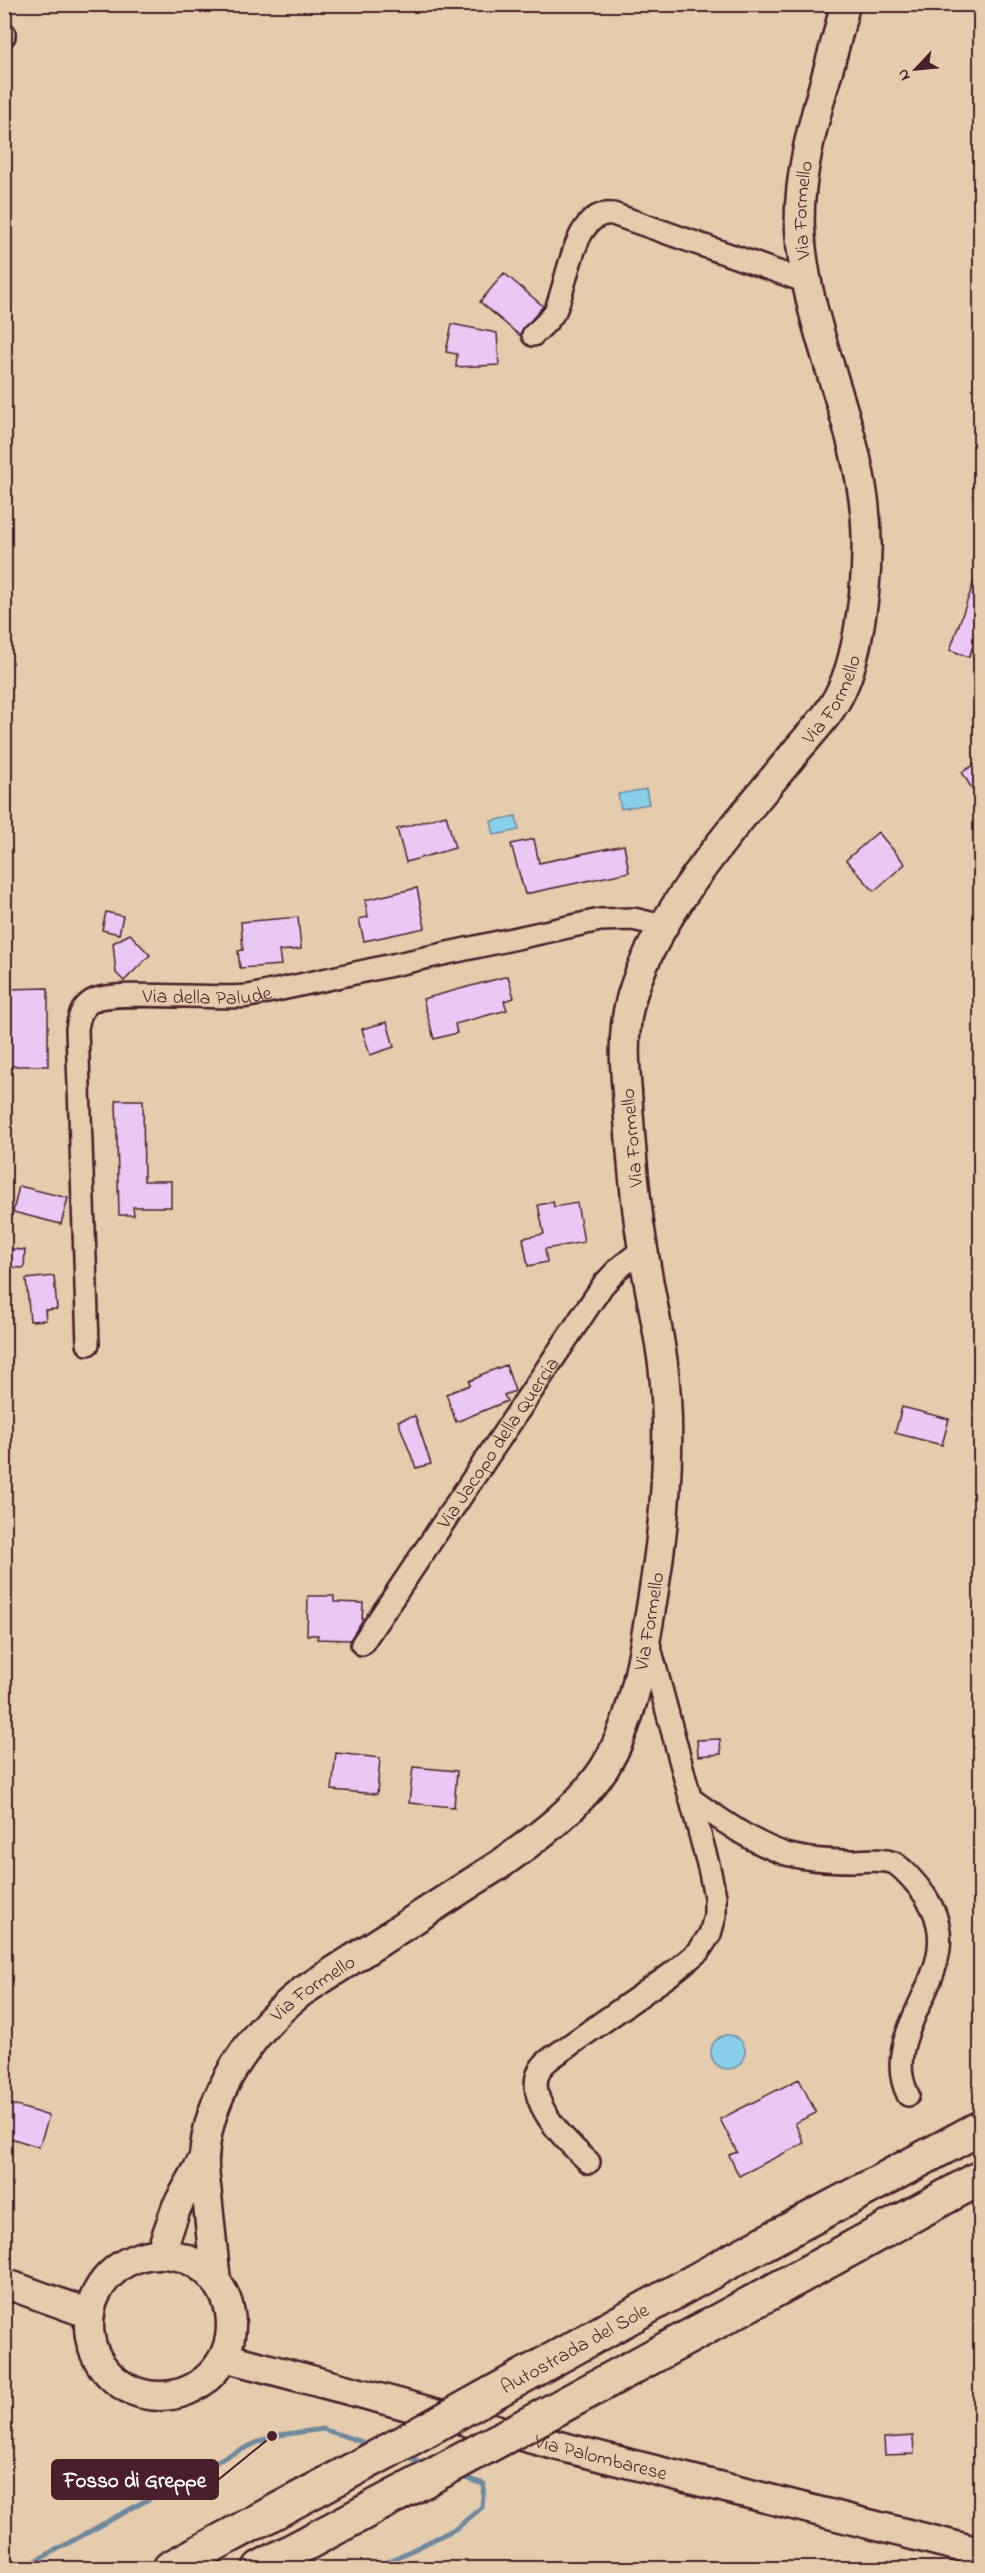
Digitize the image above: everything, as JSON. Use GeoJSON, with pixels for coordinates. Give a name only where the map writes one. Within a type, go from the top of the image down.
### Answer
{"type":"FeatureCollection","features":[{"type":"Feature","properties":{"kind":"highway","name":"Autostrada del Sole"},"geometry":{"type":"LineString","coordinates":[[170,2568],[388,2451],[729,2262],[981,2128]]}},
{"type":"Feature","properties":{"kind":"highway"},"geometry":{"type":"LineString","coordinates":[[260,2568],[981,2178]]}},
{"type":"Feature","properties":{"kind":"main road","name":"Via Formello"},"geometry":{"type":"LineString","coordinates":[[204,2158],[214,2112],[226,2082],[247,2048],[278,2012],[313,1984],[512,1856],[555,1822],[591,1786],[608,1761],[635,1693],[647,1634],[659,1553],[668,1444],[663,1368],[643,1249],[629,1118],[626,1030],[635,986],[663,926],[709,860],[834,704],[842,690],[852,658],[866,572],[866,523],[863,495],[854,450],[826,357],[807,282],[800,228],[802,183],[809,147],[845,4]]}},
{"type":"Feature","properties":{"kind":"main road"},"geometry":{"type":"LineString","coordinates":[[160,2254],[177,2206],[204,2158]]}},
{"type":"Feature","properties":{"kind":"main road"},"geometry":{"type":"LineString","coordinates":[[204,2158],[216,2282]]}},
{"type":"Feature","properties":{"kind":"main road"},"geometry":{"type":"LineString","coordinates":[[160,2254],[191,2261],[205,2270],[216,2282],[225,2295],[231,2326],[224,2357],[210,2375],[193,2388],[172,2395],[149,2395],[128,2388],[110,2375],[97,2357],[90,2336],[90,2313],[99,2290],[114,2271],[143,2256],[160,2254]]}},
{"type":"Feature","properties":{"kind":"main road"},"geometry":{"type":"LineString","coordinates":[[4,2283],[90,2313]]}},
{"type":"Feature","properties":{"kind":"main road","name":"Via Palombarese"},"geometry":{"type":"LineString","coordinates":[[224,2357],[559,2446],[981,2552]]}},
{"type":"Feature","properties":{"kind":"street"},"geometry":{"type":"LineString","coordinates":[[533,335],[555,309],[566,273],[587,224],[603,213],[614,214],[807,282]]}},
{"type":"Feature","properties":{"kind":"street","name":"Via della Palude"},"geometry":{"type":"LineString","coordinates":[[88,1344],[77,1029],[81,1012],[91,1002],[110,996],[209,999],[244,996],[600,920],[633,920],[663,926]]}},
{"type":"Feature","properties":{"kind":"street","name":"Via Jacopo della Quercia"},"geometry":{"type":"LineString","coordinates":[[362,1644],[603,1286],[619,1268],[643,1249]]}},
{"type":"Feature","properties":{"kind":"street"},"geometry":{"type":"LineString","coordinates":[[589,2162],[569,2143],[548,2116],[536,2093],[535,2078],[545,2062],[679,1968],[699,1951],[707,1939],[715,1916],[715,1896],[647,1634]]}},
{"type":"Feature","properties":{"kind":"street"},"geometry":{"type":"LineString","coordinates":[[691,1799],[745,1833],[788,1854],[811,1859],[872,1860],[894,1864],[906,1873],[925,1895],[936,1917],[939,1946],[904,2045],[902,2068],[908,2095]]}},
{"type":"Feature","properties":{"kind":"water"},"geometry":{"type":"Polygon","coordinates":[[[646,789],[649,804],[621,809],[618,794],[646,789]]]}},
{"type":"Feature","properties":{"kind":"water"},"geometry":{"type":"Polygon","coordinates":[[[516,816],[519,830],[494,835],[491,821],[516,816]]]}},
{"type":"Feature","properties":{"kind":"water"},"geometry":{"type":"Polygon","coordinates":[[[728,2035],[740,2040],[745,2052],[740,2064],[728,2069],[716,2064],[711,2052],[716,2040],[728,2035]]]}},
{"type":"Feature","properties":{"kind":"building"},"geometry":{"type":"Polygon","coordinates":[[[504,273],[543,306],[519,335],[480,302],[504,273]]]}},
{"type":"Feature","properties":{"kind":"building"},"geometry":{"type":"Polygon","coordinates":[[[452,324],[497,333],[499,365],[456,367],[457,354],[446,352],[452,324]]]}},
{"type":"Feature","properties":{"kind":"building"},"geometry":{"type":"Polygon","coordinates":[[[978,570],[981,570],[981,623],[969,657],[950,650],[978,570]]]}},
{"type":"Feature","properties":{"kind":"building"},"geometry":{"type":"Polygon","coordinates":[[[981,761],[981,804],[962,772],[981,761]]]}},
{"type":"Feature","properties":{"kind":"building"},"geometry":{"type":"Polygon","coordinates":[[[446,815],[455,848],[406,862],[397,829],[446,815]]]}},
{"type":"Feature","properties":{"kind":"building"},"geometry":{"type":"Polygon","coordinates":[[[878,832],[905,864],[874,891],[846,860],[878,832]]]}},
{"type":"Feature","properties":{"kind":"building"},"geometry":{"type":"Polygon","coordinates":[[[534,839],[539,863],[624,845],[629,872],[525,894],[511,844],[534,839]]]}},
{"type":"Feature","properties":{"kind":"building"},"geometry":{"type":"Polygon","coordinates":[[[417,888],[425,928],[364,941],[359,919],[368,917],[365,900],[417,888]]]}},
{"type":"Feature","properties":{"kind":"building"},"geometry":{"type":"Polygon","coordinates":[[[106,912],[123,916],[119,934],[102,930],[106,912]]]}},
{"type":"Feature","properties":{"kind":"building"},"geometry":{"type":"Polygon","coordinates":[[[298,917],[301,949],[279,951],[281,965],[240,968],[238,951],[243,950],[241,922],[298,917]]]}},
{"type":"Feature","properties":{"kind":"building"},"geometry":{"type":"Polygon","coordinates":[[[130,934],[150,955],[124,981],[116,973],[113,943],[130,934]]]}},
{"type":"Feature","properties":{"kind":"building"},"geometry":{"type":"Polygon","coordinates":[[[508,976],[514,998],[504,1001],[507,1010],[455,1024],[457,1033],[434,1039],[423,999],[508,976]]]}},
{"type":"Feature","properties":{"kind":"building"},"geometry":{"type":"Polygon","coordinates":[[[48,988],[48,1066],[4,1066],[4,989],[48,988]]]}},
{"type":"Feature","properties":{"kind":"building"},"geometry":{"type":"Polygon","coordinates":[[[387,1022],[394,1047],[370,1055],[362,1029],[387,1022]]]}},
{"type":"Feature","properties":{"kind":"building"},"geometry":{"type":"Polygon","coordinates":[[[116,1100],[143,1100],[144,1181],[171,1181],[171,1207],[133,1207],[134,1215],[119,1215],[116,1100]]]}},
{"type":"Feature","properties":{"kind":"building"},"geometry":{"type":"Polygon","coordinates":[[[19,1186],[68,1198],[61,1224],[13,1212],[19,1186]]]}},
{"type":"Feature","properties":{"kind":"building"},"geometry":{"type":"Polygon","coordinates":[[[553,1202],[554,1207],[577,1203],[584,1242],[545,1249],[547,1262],[528,1266],[523,1238],[544,1234],[538,1205],[553,1202]]]}},
{"type":"Feature","properties":{"kind":"building"},"geometry":{"type":"Polygon","coordinates":[[[4,1249],[25,1250],[24,1268],[4,1267],[4,1249]]]}},
{"type":"Feature","properties":{"kind":"building"},"geometry":{"type":"Polygon","coordinates":[[[54,1276],[57,1309],[45,1310],[46,1320],[30,1321],[26,1279],[54,1276]]]}},
{"type":"Feature","properties":{"kind":"building"},"geometry":{"type":"Polygon","coordinates":[[[506,1365],[515,1391],[504,1395],[507,1401],[456,1422],[446,1394],[470,1385],[469,1381],[506,1365]]]}},
{"type":"Feature","properties":{"kind":"building"},"geometry":{"type":"Polygon","coordinates":[[[902,1407],[949,1419],[942,1445],[895,1433],[902,1407]]]}},
{"type":"Feature","properties":{"kind":"building"},"geometry":{"type":"Polygon","coordinates":[[[415,1416],[431,1464],[416,1468],[398,1421],[415,1416]]]}},
{"type":"Feature","properties":{"kind":"building"},"geometry":{"type":"Polygon","coordinates":[[[308,1596],[334,1596],[334,1602],[363,1603],[362,1621],[350,1640],[317,1639],[318,1635],[307,1635],[308,1596]]]}},
{"type":"Feature","properties":{"kind":"building"},"geometry":{"type":"Polygon","coordinates":[[[720,1739],[721,1754],[698,1756],[697,1740],[720,1739]]]}},
{"type":"Feature","properties":{"kind":"building"},"geometry":{"type":"Polygon","coordinates":[[[336,1753],[380,1758],[377,1794],[332,1790],[336,1753]]]}},
{"type":"Feature","properties":{"kind":"building"},"geometry":{"type":"Polygon","coordinates":[[[413,1767],[457,1771],[454,1807],[409,1803],[413,1767]]]}},
{"type":"Feature","properties":{"kind":"building"},"geometry":{"type":"Polygon","coordinates":[[[799,2079],[816,2113],[795,2123],[804,2143],[739,2176],[729,2155],[737,2152],[720,2119],[799,2079]]]}},
{"type":"Feature","properties":{"kind":"building"},"geometry":{"type":"Polygon","coordinates":[[[4,2102],[49,2116],[39,2147],[4,2136],[4,2102]]]}},
{"type":"Feature","properties":{"kind":"building"},"geometry":{"type":"Polygon","coordinates":[[[913,2436],[914,2454],[885,2455],[884,2438],[913,2436]]]}},
{"type":"Feature","properties":{"kind":"waterway"},"geometry":{"type":"LineString","coordinates":[[23,2568],[227,2456],[272,2436],[323,2429],[371,2445]]}},
{"type":"Feature","properties":{"kind":"waterway"},"geometry":{"type":"LineString","coordinates":[[402,2456],[427,2465]]}},
{"type":"Feature","properties":{"kind":"waterway"},"geometry":{"type":"LineString","coordinates":[[376,2568],[457,2528],[482,2507],[484,2484],[459,2476]]}},
{"type":"Feature","properties":{"kind":"place","name":"Fosso di Greppe"},"geometry":{"type":"Point","coordinates":[272,2436]}}]}
